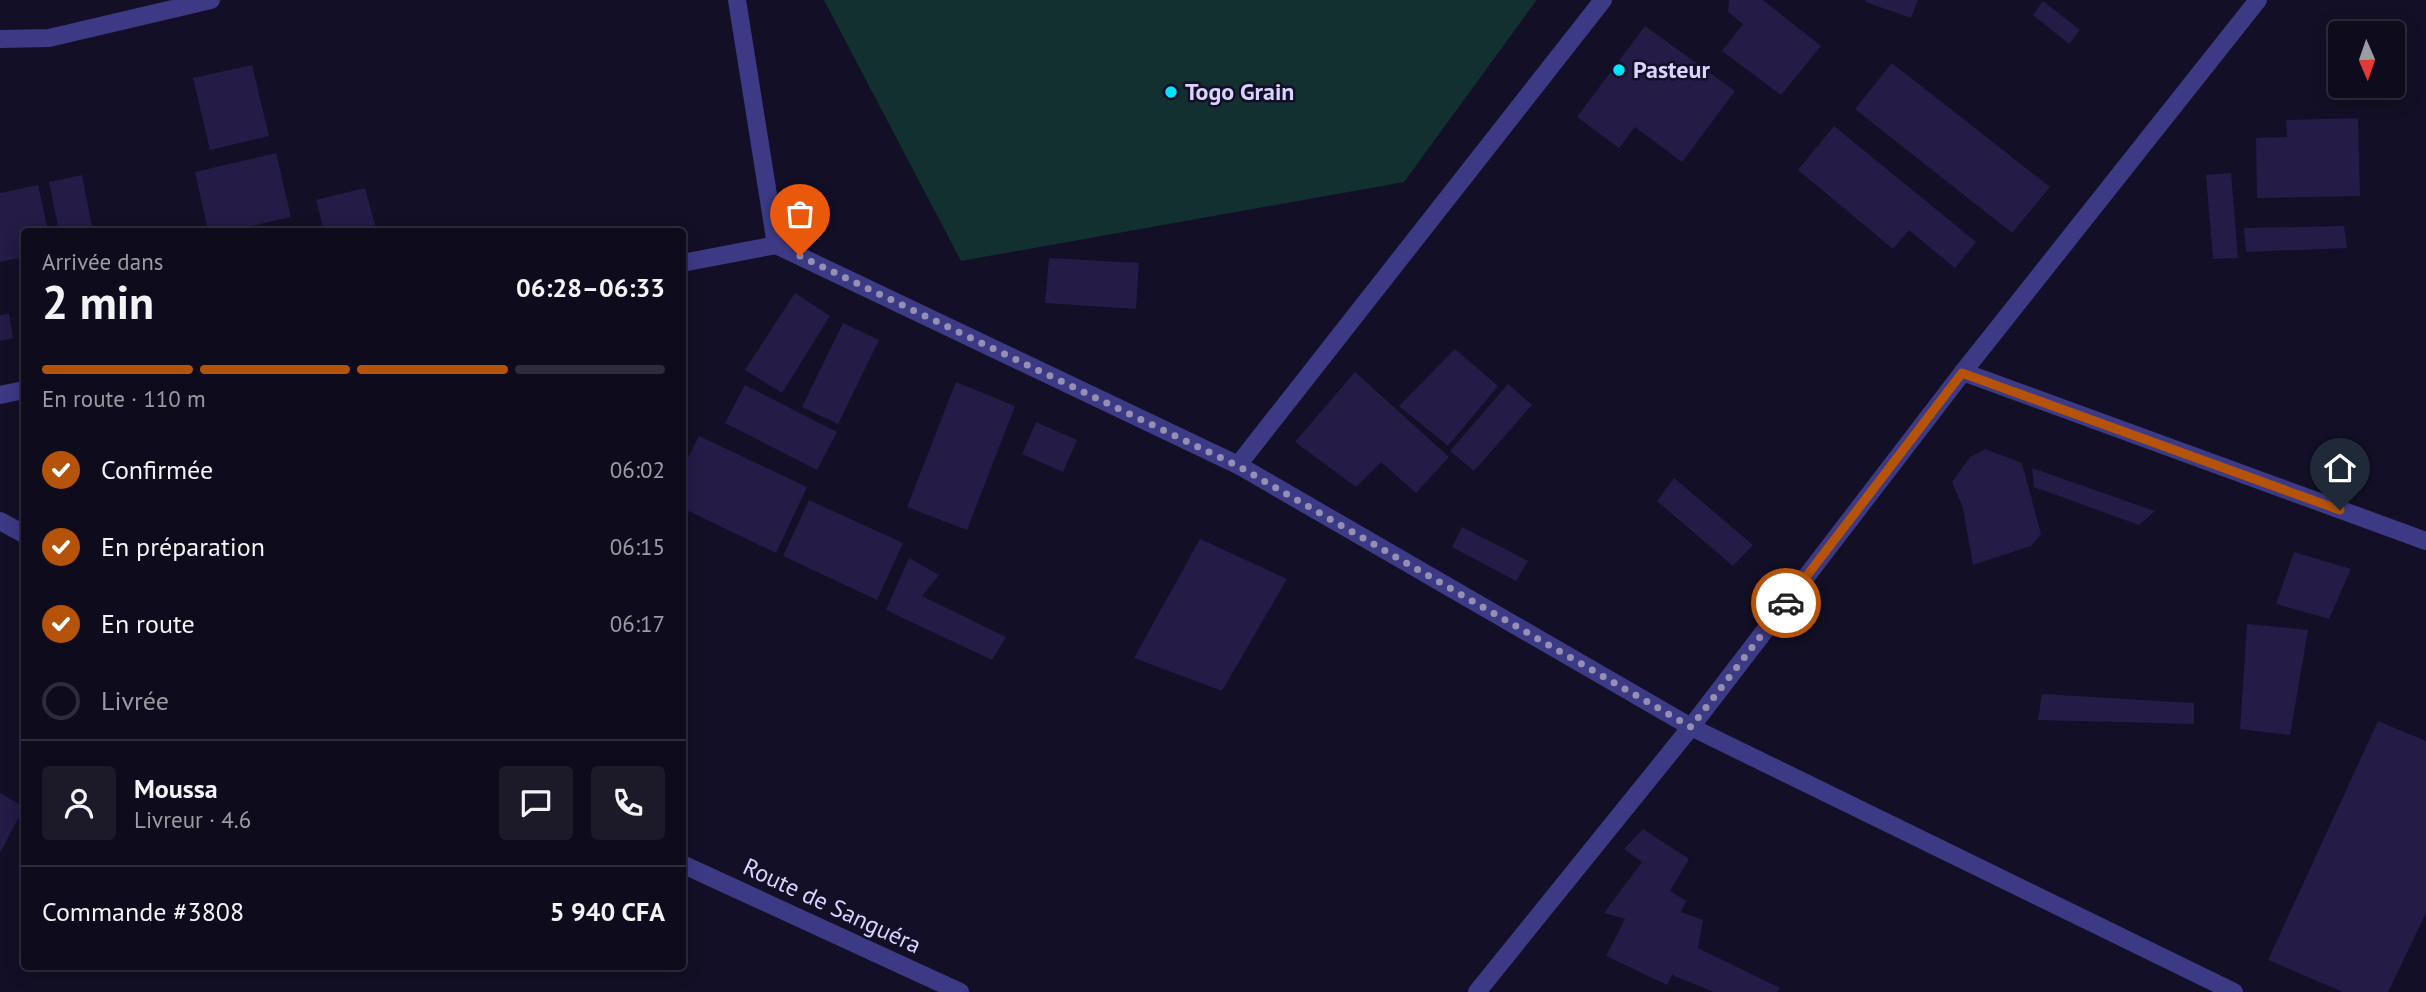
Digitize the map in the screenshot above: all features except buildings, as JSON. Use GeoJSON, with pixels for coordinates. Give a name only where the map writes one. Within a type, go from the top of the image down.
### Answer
{"type":"FeatureCollection","features":[{"type":"Feature","properties":{"kind":"street"},"geometry":{"type":"LineString","coordinates":[[0,39],[50,38],[211,0]]}},
{"type":"Feature","properties":{"kind":"street"},"geometry":{"type":"LineString","coordinates":[[737,0],[776,244]]}},
{"type":"Feature","properties":{"kind":"street"},"geometry":{"type":"LineString","coordinates":[[1238,466],[1603,0]]}},
{"type":"Feature","properties":{"kind":"street"},"geometry":{"type":"LineString","coordinates":[[1477,992],[1691,727],[1962,373],[2258,0]]}},
{"type":"Feature","properties":{"kind":"street"},"geometry":{"type":"LineString","coordinates":[[686,262],[776,244],[1238,466],[1691,727],[2234,992]]}},
{"type":"Feature","properties":{"kind":"street"},"geometry":{"type":"LineString","coordinates":[[1962,373],[2426,541]]}},
{"type":"Feature","properties":{"kind":"street"},"geometry":{"type":"LineString","coordinates":[[0,395],[21,391]]}},
{"type":"Feature","properties":{"kind":"street"},"geometry":{"type":"LineString","coordinates":[[0,521],[21,532]]}},
{"type":"Feature","properties":{"kind":"street","name":"Route de Sanguéra"},"geometry":{"type":"LineString","coordinates":[[686,866],[961,992]]}},
{"type":"Feature","properties":{"kind":"green space","name":"Togo Grain"},"geometry":{"type":"Polygon","coordinates":[[[824,0],[1536,1],[1404,182],[961,261],[824,0]]]}},
{"type":"Feature","properties":{"kind":"way so far"},"geometry":{"type":"LineString","coordinates":[[800,256],[1238,466],[1691,727],[1786,603]]}},
{"type":"Feature","properties":{"kind":"place","name":"Pasteur"},"geometry":{"type":"Point","coordinates":[1619,70]}},
{"type":"Feature","properties":{"kind":"place","name":"Togo Grain"},"geometry":{"type":"Point","coordinates":[1171,92]}},
{"type":"Feature","properties":{"kind":"route"},"geometry":{"type":"LineString","coordinates":[[1786,603],[1962,373],[2340,510]]}}]}
